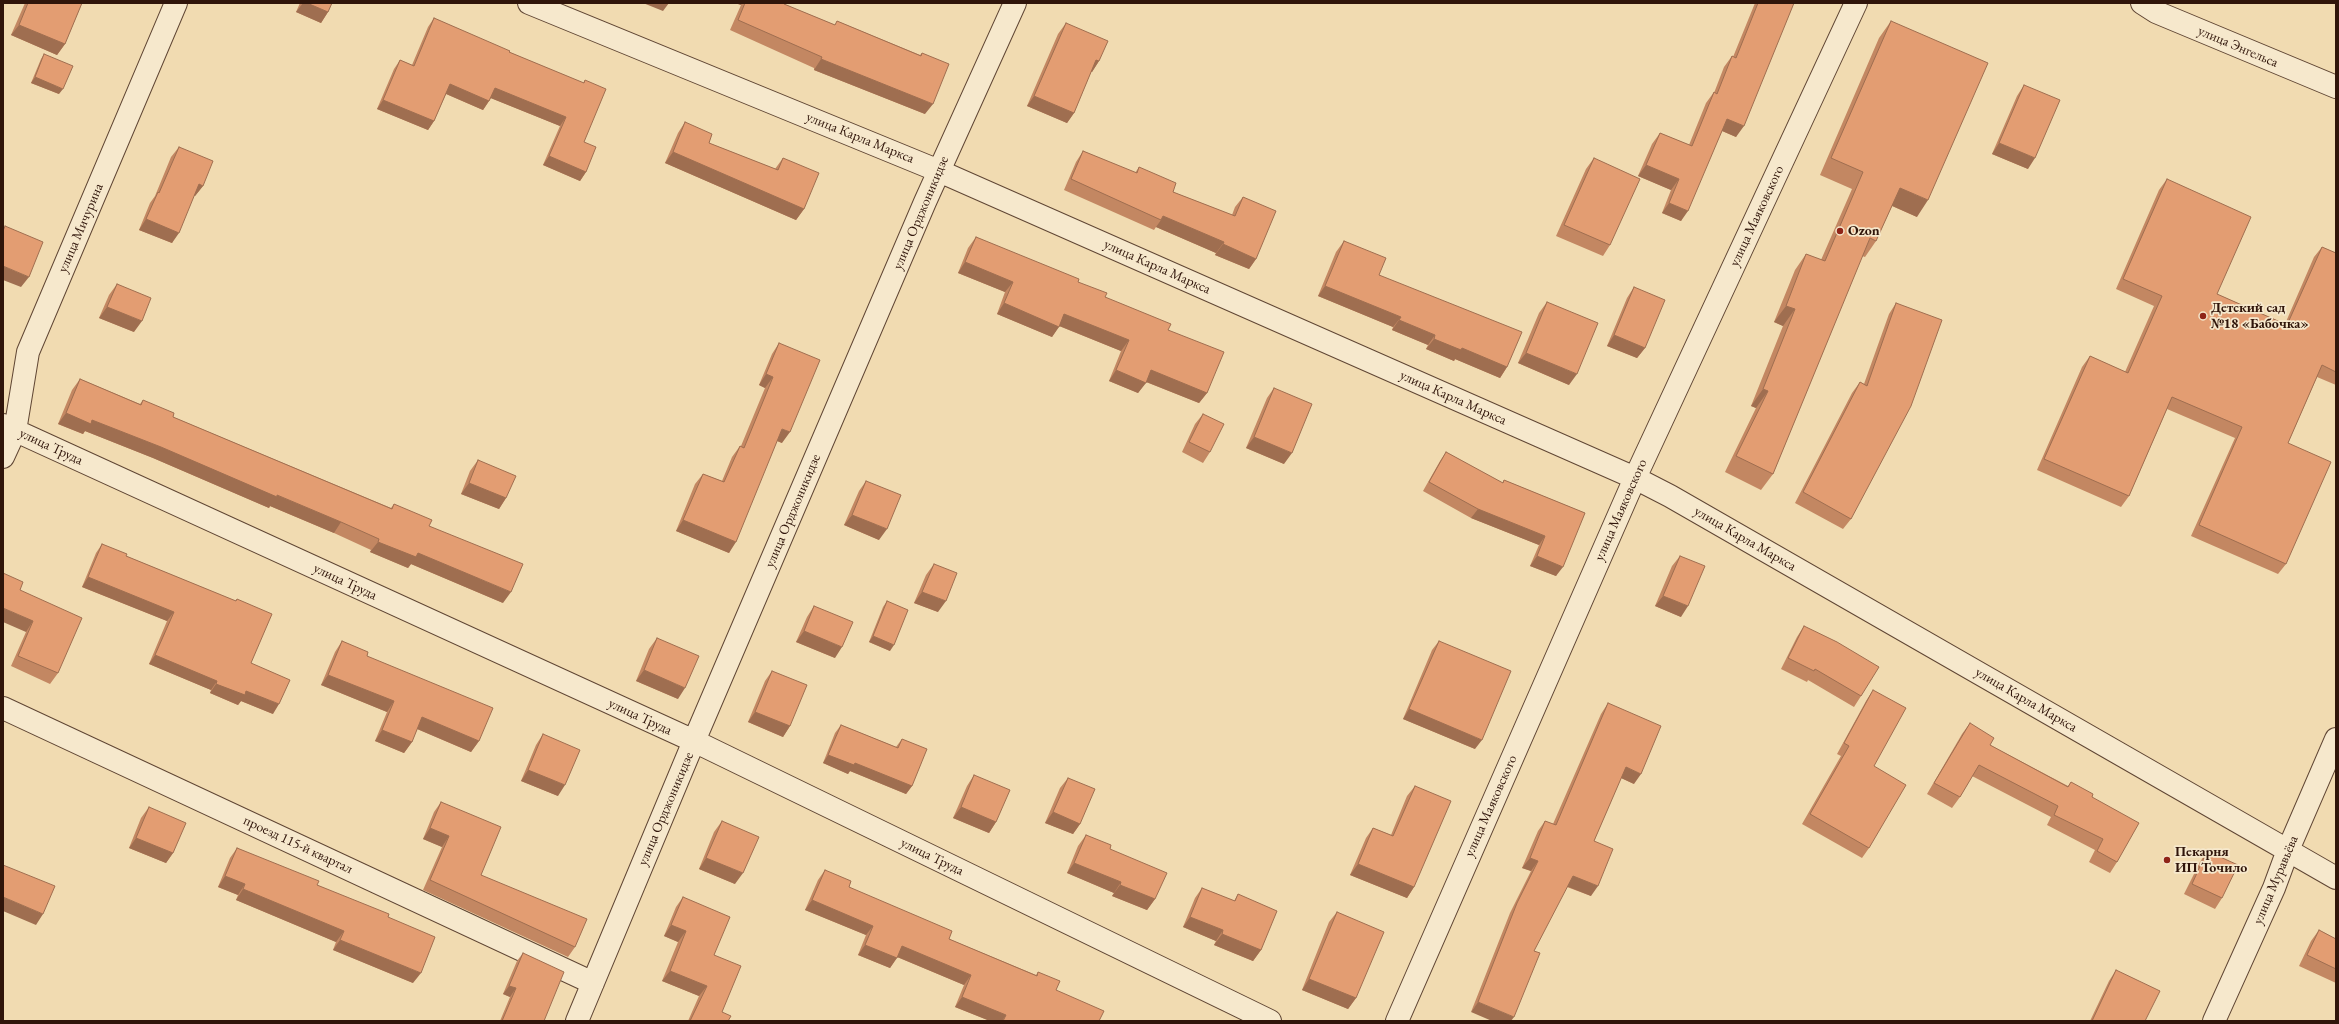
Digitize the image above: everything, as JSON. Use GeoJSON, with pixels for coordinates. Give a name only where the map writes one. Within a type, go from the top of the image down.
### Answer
{"type":"FeatureCollection","features":[{"type":"Feature","properties":{"kind":"street","name":"улица Мичурина"},"geometry":{"type":"LineString","coordinates":[[3,458],[28,352],[176,3]]}},
{"type":"Feature","properties":{"kind":"street","name":"улица Карла Маркса"},"geometry":{"type":"LineString","coordinates":[[529,3],[939,170],[1635,478],[1670,496],[2336,878]]}},
{"type":"Feature","properties":{"kind":"street","name":"улица Орджоникидзе"},"geometry":{"type":"LineString","coordinates":[[577,1021],[694,741],[939,170],[1015,3]]}},
{"type":"Feature","properties":{"kind":"street","name":"улица Маяковского"},"geometry":{"type":"LineString","coordinates":[[1397,1021],[1635,478],[1856,3]]}},
{"type":"Feature","properties":{"kind":"street","name":"улица Энгельса"},"geometry":{"type":"LineString","coordinates":[[2142,3],[2156,12],[2336,87]]}},
{"type":"Feature","properties":{"kind":"street","name":"улица Труда"},"geometry":{"type":"LineString","coordinates":[[9,428],[694,741],[1270,1021]]}},
{"type":"Feature","properties":{"kind":"street","name":"проезд 115-й квартал"},"geometry":{"type":"LineString","coordinates":[[3,708],[593,983]]}},
{"type":"Feature","properties":{"kind":"street","name":"улица Муравьёва"},"geometry":{"type":"LineString","coordinates":[[2214,1021],[2274,888],[2288,850],[2336,739]]}},
{"type":"Feature","properties":{"kind":"building"},"geometry":{"type":"Polygon","coordinates":[[[28,3],[82,3],[65,44],[19,25],[28,3]]]}},
{"type":"Feature","properties":{"kind":"building"},"geometry":{"type":"Polygon","coordinates":[[[307,3],[332,3],[328,12],[307,3]]]}},
{"type":"Feature","properties":{"kind":"building"},"geometry":{"type":"Polygon","coordinates":[[[745,3],[784,3],[835,25],[837,21],[921,56],[922,53],[949,64],[933,104],[821,59],[822,57],[738,20],[745,3]]]}},
{"type":"Feature","properties":{"kind":"building"},"geometry":{"type":"Polygon","coordinates":[[[1758,3],[1794,3],[1744,126],[1727,119],[1688,211],[1669,203],[1679,179],[1646,165],[1660,133],[1692,146],[1714,92],[1717,94],[1732,56],[1736,58],[1758,3]]]}},
{"type":"Feature","properties":{"kind":"building"},"geometry":{"type":"Polygon","coordinates":[[[434,18],[510,51],[509,52],[584,83],[585,80],[606,89],[584,142],[596,147],[586,172],[549,156],[566,117],[495,88],[489,101],[450,84],[434,121],[383,100],[400,60],[414,66],[434,18]]]}},
{"type":"Feature","properties":{"kind":"building"},"geometry":{"type":"Polygon","coordinates":[[[1891,21],[1988,63],[1928,200],[1900,188],[1876,241],[1870,238],[1773,474],[1736,456],[1768,391],[1763,389],[1795,309],[1786,306],[1806,254],[1825,261],[1863,172],[1831,158],[1891,21]]]}},
{"type":"Feature","properties":{"kind":"building"},"geometry":{"type":"Polygon","coordinates":[[[1066,23],[1108,41],[1099,61],[1096,60],[1074,113],[1034,96],[1066,23]]]}},
{"type":"Feature","properties":{"kind":"building"},"geometry":{"type":"Polygon","coordinates":[[[44,54],[73,66],[63,89],[35,77],[44,54]]]}},
{"type":"Feature","properties":{"kind":"building"},"geometry":{"type":"Polygon","coordinates":[[[2024,85],[2060,100],[2035,158],[1999,143],[2024,85]]]}},
{"type":"Feature","properties":{"kind":"building"},"geometry":{"type":"Polygon","coordinates":[[[685,122],[712,134],[709,143],[778,170],[783,158],[819,173],[804,209],[673,152],[685,122]]]}},
{"type":"Feature","properties":{"kind":"building"},"geometry":{"type":"Polygon","coordinates":[[[179,147],[213,161],[203,186],[199,184],[179,233],[146,219],[179,147]]]}},
{"type":"Feature","properties":{"kind":"building"},"geometry":{"type":"Polygon","coordinates":[[[1083,151],[1137,173],[1139,167],[1176,183],[1173,192],[1235,216],[1243,197],[1276,211],[1256,259],[1223,244],[1224,242],[1163,216],[1161,220],[1071,179],[1083,151]]]}},
{"type":"Feature","properties":{"kind":"building"},"geometry":{"type":"Polygon","coordinates":[[[1594,158],[1640,179],[1610,245],[1564,225],[1594,158]]]}},
{"type":"Feature","properties":{"kind":"building"},"geometry":{"type":"Polygon","coordinates":[[[2167,179],[2251,217],[2217,294],[2287,325],[2322,247],[2336,253],[2336,372],[2322,365],[2288,443],[2331,462],[2286,564],[2199,525],[2242,427],[2172,397],[2129,496],[2044,459],[2090,356],[2128,373],[2162,296],[2123,279],[2167,179]]]}},
{"type":"Feature","properties":{"kind":"building"},"geometry":{"type":"Polygon","coordinates":[[[5,226],[43,242],[29,277],[3,266],[3,231],[5,226]]]}},
{"type":"Feature","properties":{"kind":"building"},"geometry":{"type":"Polygon","coordinates":[[[976,237],[1079,279],[1078,282],[1107,293],[1105,297],[1171,324],[1168,330],[1224,352],[1207,393],[1151,370],[1146,383],[1116,370],[1129,340],[1064,314],[1059,327],[1004,303],[1013,282],[965,262],[976,237]]]}},
{"type":"Feature","properties":{"kind":"building"},"geometry":{"type":"Polygon","coordinates":[[[1344,241],[1386,258],[1379,275],[1522,332],[1507,367],[1462,348],[1461,350],[1434,339],[1435,335],[1399,320],[1401,317],[1325,286],[1344,241]]]}},
{"type":"Feature","properties":{"kind":"building"},"geometry":{"type":"Polygon","coordinates":[[[117,284],[151,298],[142,321],[107,307],[117,284]]]}},
{"type":"Feature","properties":{"kind":"building"},"geometry":{"type":"Polygon","coordinates":[[[1634,287],[1665,300],[1645,348],[1614,335],[1634,287]]]}},
{"type":"Feature","properties":{"kind":"building"},"geometry":{"type":"Polygon","coordinates":[[[1547,302],[1598,323],[1577,374],[1526,353],[1547,302]]]}},
{"type":"Feature","properties":{"kind":"building"},"geometry":{"type":"Polygon","coordinates":[[[1896,303],[1942,320],[1911,406],[1851,519],[1803,492],[1860,382],[1867,386],[1896,303]]]}},
{"type":"Feature","properties":{"kind":"building"},"geometry":{"type":"Polygon","coordinates":[[[779,343],[820,360],[790,432],[782,429],[736,542],[683,520],[703,474],[724,482],[740,446],[744,448],[773,377],[766,374],[779,343]]]}},
{"type":"Feature","properties":{"kind":"building"},"geometry":{"type":"Polygon","coordinates":[[[80,379],[141,405],[143,400],[174,413],[173,417],[392,509],[394,504],[432,520],[429,526],[523,564],[511,592],[418,553],[416,557],[378,542],[379,539],[341,522],[277,495],[277,497],[161,447],[92,420],[91,424],[66,413],[80,379]]]}},
{"type":"Feature","properties":{"kind":"building"},"geometry":{"type":"Polygon","coordinates":[[[1274,388],[1312,404],[1292,453],[1254,437],[1274,388]]]}},
{"type":"Feature","properties":{"kind":"building"},"geometry":{"type":"Polygon","coordinates":[[[1203,414],[1224,424],[1210,452],[1189,442],[1203,414]]]}},
{"type":"Feature","properties":{"kind":"building"},"geometry":{"type":"Polygon","coordinates":[[[1446,452],[1503,483],[1504,480],[1585,513],[1563,567],[1537,556],[1545,536],[1478,509],[1429,482],[1446,452]]]}},
{"type":"Feature","properties":{"kind":"building"},"geometry":{"type":"Polygon","coordinates":[[[478,460],[516,476],[506,498],[469,483],[478,460]]]}},
{"type":"Feature","properties":{"kind":"building"},"geometry":{"type":"Polygon","coordinates":[[[866,481],[901,495],[887,529],[852,515],[866,481]]]}},
{"type":"Feature","properties":{"kind":"building"},"geometry":{"type":"Polygon","coordinates":[[[102,544],[127,554],[126,556],[236,601],[237,599],[272,614],[251,663],[290,680],[279,704],[246,691],[245,695],[216,684],[217,681],[155,655],[174,612],[88,577],[102,544]]]}},
{"type":"Feature","properties":{"kind":"building"},"geometry":{"type":"Polygon","coordinates":[[[1680,556],[1705,566],[1688,606],[1663,596],[1680,556]]]}},
{"type":"Feature","properties":{"kind":"building"},"geometry":{"type":"Polygon","coordinates":[[[934,564],[957,573],[946,601],[922,592],[934,564]]]}},
{"type":"Feature","properties":{"kind":"building"},"geometry":{"type":"Polygon","coordinates":[[[3,573],[23,582],[20,590],[82,618],[58,673],[18,656],[33,621],[3,608],[3,573]]]}},
{"type":"Feature","properties":{"kind":"building"},"geometry":{"type":"Polygon","coordinates":[[[887,601],[908,610],[894,645],[873,636],[887,601]]]}},
{"type":"Feature","properties":{"kind":"building"},"geometry":{"type":"Polygon","coordinates":[[[814,606],[853,622],[842,647],[804,631],[814,606]]]}},
{"type":"Feature","properties":{"kind":"building"},"geometry":{"type":"Polygon","coordinates":[[[1804,626],[1837,642],[1879,667],[1861,696],[1815,669],[1814,671],[1788,658],[1804,626]]]}},
{"type":"Feature","properties":{"kind":"building"},"geometry":{"type":"Polygon","coordinates":[[[657,638],[699,656],[685,688],[644,670],[657,638]]]}},
{"type":"Feature","properties":{"kind":"building"},"geometry":{"type":"Polygon","coordinates":[[[342,641],[368,652],[367,656],[493,708],[479,741],[422,717],[412,742],[382,730],[394,701],[328,675],[342,641]]]}},
{"type":"Feature","properties":{"kind":"building"},"geometry":{"type":"Polygon","coordinates":[[[1439,641],[1511,671],[1482,740],[1409,709],[1439,641]]]}},
{"type":"Feature","properties":{"kind":"building"},"geometry":{"type":"Polygon","coordinates":[[[772,671],[807,685],[790,726],[755,712],[772,671]]]}},
{"type":"Feature","properties":{"kind":"building"},"geometry":{"type":"Polygon","coordinates":[[[1873,690],[1906,708],[1874,766],[1906,785],[1869,848],[1810,814],[1849,746],[1844,743],[1873,690]]]}},
{"type":"Feature","properties":{"kind":"building"},"geometry":{"type":"Polygon","coordinates":[[[1608,703],[1661,726],[1641,774],[1626,767],[1594,841],[1613,849],[1598,886],[1573,876],[1534,951],[1540,953],[1514,1017],[1478,1002],[1517,903],[1538,861],[1530,858],[1545,821],[1556,825],[1608,703]]]}},
{"type":"Feature","properties":{"kind":"building"},"geometry":{"type":"Polygon","coordinates":[[[1970,723],[1994,738],[1990,745],[2068,787],[2071,782],[2093,794],[2092,797],[2139,823],[2117,862],[2097,851],[2103,839],[2054,815],[2058,806],[1979,765],[1960,797],[1934,783],[1970,723]]]}},
{"type":"Feature","properties":{"kind":"building"},"geometry":{"type":"Polygon","coordinates":[[[841,725],[898,748],[902,739],[927,749],[912,786],[855,763],[854,765],[828,755],[841,725]]]}},
{"type":"Feature","properties":{"kind":"building"},"geometry":{"type":"Polygon","coordinates":[[[543,734],[580,750],[565,785],[528,770],[543,734]]]}},
{"type":"Feature","properties":{"kind":"building"},"geometry":{"type":"Polygon","coordinates":[[[974,775],[1010,790],[996,822],[961,807],[974,775]]]}},
{"type":"Feature","properties":{"kind":"building"},"geometry":{"type":"Polygon","coordinates":[[[1068,778],[1095,789],[1080,824],[1053,812],[1068,778]]]}},
{"type":"Feature","properties":{"kind":"building"},"geometry":{"type":"Polygon","coordinates":[[[1415,786],[1451,801],[1414,887],[1358,864],[1373,828],[1393,836],[1415,786]]]}},
{"type":"Feature","properties":{"kind":"building"},"geometry":{"type":"Polygon","coordinates":[[[441,802],[501,827],[481,875],[587,919],[575,947],[430,880],[449,836],[430,828],[441,802]]]}},
{"type":"Feature","properties":{"kind":"building"},"geometry":{"type":"Polygon","coordinates":[[[149,807],[186,823],[173,853],[136,838],[149,807]]]}},
{"type":"Feature","properties":{"kind":"building"},"geometry":{"type":"Polygon","coordinates":[[[722,821],[759,837],[743,873],[706,858],[722,821]]]}},
{"type":"Feature","properties":{"kind":"building"},"geometry":{"type":"Polygon","coordinates":[[[1086,835],[1111,845],[1110,849],[1167,873],[1155,899],[1120,885],[1121,882],[1074,863],[1086,835]]]}},
{"type":"Feature","properties":{"kind":"building"},"geometry":{"type":"Polygon","coordinates":[[[237,848],[319,881],[317,885],[389,914],[388,917],[435,937],[421,973],[340,940],[344,931],[243,889],[245,884],[225,876],[237,848]]]}},
{"type":"Feature","properties":{"kind":"building"},"geometry":{"type":"Polygon","coordinates":[[[2207,851],[2238,865],[2222,898],[2192,884],[2207,851]]]}},
{"type":"Feature","properties":{"kind":"building"},"geometry":{"type":"Polygon","coordinates":[[[3,865],[55,886],[43,914],[3,897],[3,865]]]}},
{"type":"Feature","properties":{"kind":"building"},"geometry":{"type":"Polygon","coordinates":[[[825,870],[851,881],[849,887],[952,931],[949,939],[1037,976],[1038,972],[1060,981],[1056,990],[1104,1011],[1099,1021],[1003,1021],[1006,1015],[962,997],[971,975],[902,946],[897,958],[865,945],[873,926],[812,900],[825,870]]]}},
{"type":"Feature","properties":{"kind":"building"},"geometry":{"type":"Polygon","coordinates":[[[1202,888],[1235,901],[1238,894],[1277,911],[1261,950],[1222,934],[1223,930],[1190,917],[1202,888]]]}},
{"type":"Feature","properties":{"kind":"building"},"geometry":{"type":"Polygon","coordinates":[[[683,897],[730,917],[714,955],[741,966],[722,1012],[731,1016],[728,1021],[690,1021],[707,986],[670,971],[686,931],[671,925],[683,897]]]}},
{"type":"Feature","properties":{"kind":"building"},"geometry":{"type":"Polygon","coordinates":[[[1337,912],[1384,932],[1356,998],[1309,979],[1337,912]]]}},
{"type":"Feature","properties":{"kind":"building"},"geometry":{"type":"Polygon","coordinates":[[[2319,930],[2336,939],[2336,969],[2307,955],[2319,930]]]}},
{"type":"Feature","properties":{"kind":"building"},"geometry":{"type":"Polygon","coordinates":[[[523,953],[564,972],[544,1021],[502,1021],[516,988],[509,986],[523,953]]]}},
{"type":"Feature","properties":{"kind":"building"},"geometry":{"type":"Polygon","coordinates":[[[2116,970],[2160,991],[2145,1021],[2092,1021],[2116,970]]]}},
{"type":"Feature","properties":{"kind":"place","name":"Ozon"},"geometry":{"type":"Point","coordinates":[1840,231]}},
{"type":"Feature","properties":{"kind":"place","name":"Детский сад №18 «Бабочка»"},"geometry":{"type":"Point","coordinates":[2203,316]}},
{"type":"Feature","properties":{"kind":"place","name":"Пекарня ИП Точило"},"geometry":{"type":"Point","coordinates":[2167,860]}}]}
